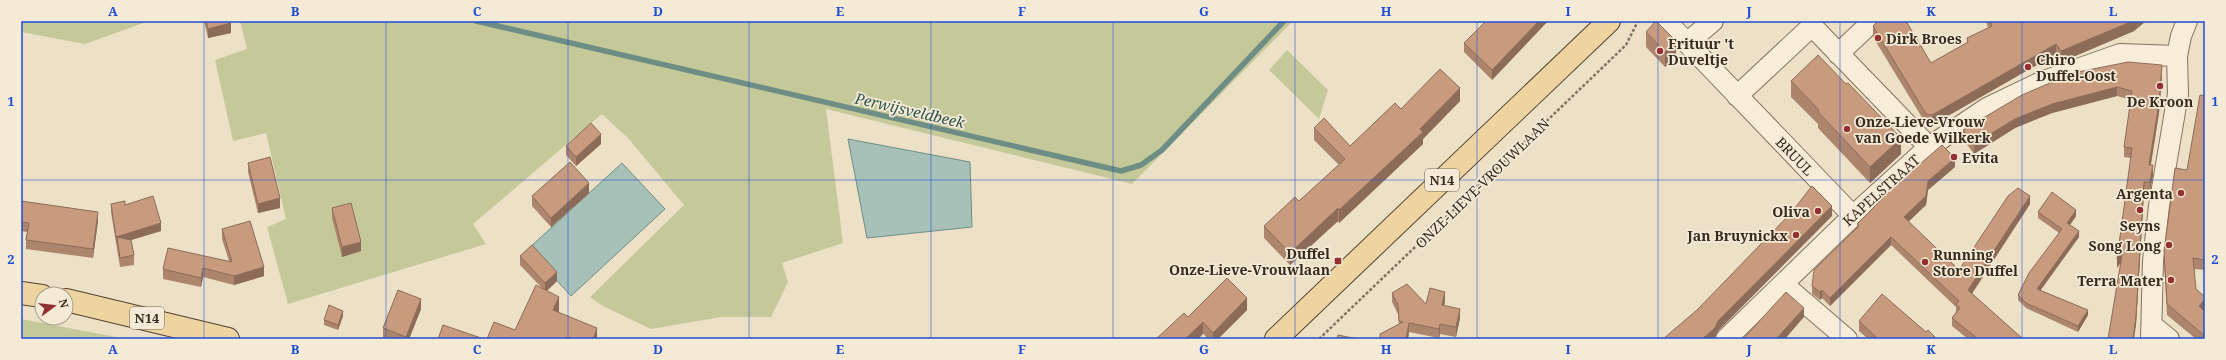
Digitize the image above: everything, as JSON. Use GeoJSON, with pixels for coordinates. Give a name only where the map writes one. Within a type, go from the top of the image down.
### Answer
{"type":"FeatureCollection","features":[{"type":"Feature","properties":{"kind":"main road","name":"ONZE-LIEVE-VROUWLAAN"},"geometry":{"type":"LineString","coordinates":[[1276,339],[1608,21]]}},
{"type":"Feature","properties":{"kind":"main road"},"geometry":{"type":"LineString","coordinates":[[21,293],[34,295]]}},
{"type":"Feature","properties":{"kind":"main road","name":"N14"},"geometry":{"type":"LineString","coordinates":[[74,302],[228,339]]}},
{"type":"Feature","properties":{"kind":"street","name":"BRUUL"},"geometry":{"type":"LineString","coordinates":[[1666,21],[1853,216]]}},
{"type":"Feature","properties":{"kind":"street"},"geometry":{"type":"LineString","coordinates":[[1687,43],[1713,21]]}},
{"type":"Feature","properties":{"kind":"street"},"geometry":{"type":"LineString","coordinates":[[1838,54],[1873,21]]}},
{"type":"Feature","properties":{"kind":"street"},"geometry":{"type":"LineString","coordinates":[[2169,339],[2152,332],[2153,261],[2164,168],[2178,94],[2177,56],[2181,36],[2187,21]]}},
{"type":"Feature","properties":{"kind":"street"},"geometry":{"type":"LineString","coordinates":[[1737,96],[1812,26],[1929,147]]}},
{"type":"Feature","properties":{"kind":"street","name":"KAPELSTRAAT"},"geometry":{"type":"LineString","coordinates":[[1726,339],[1853,216],[1929,147],[1987,108],[2041,82],[2120,54],[2177,56]]}},
{"type":"Feature","properties":{"kind":"street"},"geometry":{"type":"LineString","coordinates":[[1783,284],[1847,339]]}},
{"type":"Feature","properties":{"kind":"path","name":"ONZE-LIEVE-VROUWLAAN"},"geometry":{"type":"LineString","coordinates":[[1319,339],[1626,45],[1638,21]]}},
{"type":"Feature","properties":{"kind":"green space"},"geometry":{"type":"Polygon","coordinates":[[[21,21],[149,21],[85,44],[21,32],[21,21]]]}},
{"type":"Feature","properties":{"kind":"green space"},"geometry":{"type":"Polygon","coordinates":[[[240,21],[1293,21],[1132,184],[826,109],[843,243],[782,263],[788,282],[771,317],[721,317],[651,329],[603,306],[590,297],[684,205],[628,138],[602,114],[473,224],[486,244],[288,304],[267,227],[286,219],[266,133],[233,141],[215,60],[247,49],[240,21]]]}},
{"type":"Feature","properties":{"kind":"green space"},"geometry":{"type":"Polygon","coordinates":[[[1287,50],[1328,90],[1319,119],[1269,70],[1287,50]]]}},
{"type":"Feature","properties":{"kind":"green space"},"geometry":{"type":"Polygon","coordinates":[[[21,319],[34,321],[34,326],[58,326],[127,339],[21,339],[21,319]]]}},
{"type":"Feature","properties":{"kind":"water"},"geometry":{"type":"Polygon","coordinates":[[[848,139],[970,162],[972,227],[867,238],[848,139]]]}},
{"type":"Feature","properties":{"kind":"water"},"geometry":{"type":"Polygon","coordinates":[[[622,163],[665,209],[571,296],[528,249],[622,163]]]}},
{"type":"Feature","properties":{"kind":"building"},"geometry":{"type":"Polygon","coordinates":[[[206,21],[231,21],[231,23],[208,29],[206,21]]]}},
{"type":"Feature","properties":{"kind":"building"},"geometry":{"type":"Polygon","coordinates":[[[1486,21],[1539,21],[1492,70],[1464,43],[1486,21]]]}},
{"type":"Feature","properties":{"kind":"building"},"geometry":{"type":"Polygon","coordinates":[[[1656,21],[1676,41],[1665,52],[1646,32],[1656,21]]]}},
{"type":"Feature","properties":{"kind":"building"},"geometry":{"type":"Polygon","coordinates":[[[1878,21],[1906,21],[1931,63],[1968,42],[1967,38],[1992,26],[1990,21],[2133,21],[2061,51],[2056,44],[1932,115],[1926,114],[1873,26],[1878,21]]]}},
{"type":"Feature","properties":{"kind":"building","name":"Onze-Lieve-Vrouw van Goede Wilkerk"},"geometry":{"type":"Polygon","coordinates":[[[1818,55],[1846,84],[1848,83],[1901,138],[1870,167],[1791,81],[1818,55]]]}},
{"type":"Feature","properties":{"kind":"building"},"geometry":{"type":"Polygon","coordinates":[[[2128,62],[2162,65],[2159,103],[2149,165],[2153,165],[2150,182],[2144,182],[2136,316],[2133,339],[2108,339],[2123,249],[2117,259],[2132,148],[2124,147],[2132,91],[2117,87],[2052,104],[2015,119],[1974,144],[1963,130],[2022,95],[2073,73],[2128,62]]]}},
{"type":"Feature","properties":{"kind":"building"},"geometry":{"type":"Polygon","coordinates":[[[1440,69],[1460,88],[1420,129],[1423,132],[1290,253],[1264,226],[1295,197],[1299,201],[1345,159],[1314,128],[1324,118],[1350,146],[1395,103],[1401,109],[1440,69]]]}},
{"type":"Feature","properties":{"kind":"building"},"geometry":{"type":"Polygon","coordinates":[[[2200,95],[2205,96],[2205,260],[2193,258],[2196,289],[2205,297],[2199,306],[2205,312],[2205,336],[2167,304],[2164,251],[2175,168],[2187,170],[2200,95]]]}},
{"type":"Feature","properties":{"kind":"building"},"geometry":{"type":"Polygon","coordinates":[[[591,123],[601,134],[576,157],[566,146],[591,123]]]}},
{"type":"Feature","properties":{"kind":"building"},"geometry":{"type":"Polygon","coordinates":[[[1942,145],[1955,158],[1928,181],[1926,196],[1904,217],[1959,270],[2008,196],[2018,188],[2030,196],[1968,290],[2023,339],[1978,339],[1952,318],[1960,308],[1956,304],[1959,301],[1891,237],[1830,298],[1822,290],[1820,292],[1812,286],[1814,270],[1859,226],[1857,224],[1883,198],[1882,197],[1942,145]]]}},
{"type":"Feature","properties":{"kind":"building"},"geometry":{"type":"Polygon","coordinates":[[[270,157],[280,198],[258,204],[248,163],[270,157]]]}},
{"type":"Feature","properties":{"kind":"building"},"geometry":{"type":"Polygon","coordinates":[[[570,162],[589,183],[551,218],[532,196],[570,162]]]}},
{"type":"Feature","properties":{"kind":"building"},"geometry":{"type":"Polygon","coordinates":[[[1812,186],[1832,206],[1718,321],[1715,328],[1702,339],[1663,339],[1697,310],[1791,213],[1812,186]]]}},
{"type":"Feature","properties":{"kind":"building"},"geometry":{"type":"Polygon","coordinates":[[[2052,192],[2076,210],[2067,223],[2079,231],[2037,289],[2088,310],[2078,326],[2026,303],[2018,295],[2029,273],[2062,229],[2038,212],[2052,192]]]}},
{"type":"Feature","properties":{"kind":"building"},"geometry":{"type":"Polygon","coordinates":[[[153,196],[161,223],[116,237],[111,204],[125,201],[125,205],[153,196]]]}},
{"type":"Feature","properties":{"kind":"building"},"geometry":{"type":"Polygon","coordinates":[[[21,201],[98,212],[93,249],[26,240],[29,223],[21,222],[21,201]]]}},
{"type":"Feature","properties":{"kind":"building"},"geometry":{"type":"Polygon","coordinates":[[[351,203],[361,242],[342,247],[332,208],[351,203]]]}},
{"type":"Feature","properties":{"kind":"building"},"geometry":{"type":"Polygon","coordinates":[[[250,221],[264,267],[234,276],[203,268],[201,278],[163,269],[168,248],[232,262],[222,229],[250,221]]]}},
{"type":"Feature","properties":{"kind":"building"},"geometry":{"type":"Polygon","coordinates":[[[117,237],[131,240],[134,255],[120,258],[117,237]]]}},
{"type":"Feature","properties":{"kind":"building"},"geometry":{"type":"Polygon","coordinates":[[[532,245],[557,272],[545,283],[520,256],[532,245]]]}},
{"type":"Feature","properties":{"kind":"building"},"geometry":{"type":"Polygon","coordinates":[[[1227,278],[1247,298],[1213,333],[1203,322],[1185,339],[1156,339],[1184,313],[1188,317],[1227,278]]]}},
{"type":"Feature","properties":{"kind":"building"},"geometry":{"type":"Polygon","coordinates":[[[1407,284],[1426,304],[1430,288],[1445,292],[1442,305],[1460,309],[1456,327],[1440,324],[1439,329],[1409,323],[1406,339],[1380,339],[1380,334],[1403,322],[1399,321],[1398,305],[1392,293],[1407,284]]]}},
{"type":"Feature","properties":{"kind":"building"},"geometry":{"type":"Polygon","coordinates":[[[536,285],[559,297],[553,310],[597,328],[593,339],[487,339],[494,322],[515,330],[536,285]]]}},
{"type":"Feature","properties":{"kind":"building"},"geometry":{"type":"Polygon","coordinates":[[[398,290],[421,299],[406,337],[383,328],[398,290]]]}},
{"type":"Feature","properties":{"kind":"building"},"geometry":{"type":"Polygon","coordinates":[[[1786,292],[1804,308],[1776,339],[1743,339],[1786,292]]]}},
{"type":"Feature","properties":{"kind":"building"},"geometry":{"type":"Polygon","coordinates":[[[1882,294],[1926,332],[1928,330],[1937,339],[1874,339],[1876,337],[1859,321],[1882,294]]]}},
{"type":"Feature","properties":{"kind":"building"},"geometry":{"type":"Polygon","coordinates":[[[329,305],[343,311],[338,325],[324,320],[329,305]]]}},
{"type":"Feature","properties":{"kind":"building"},"geometry":{"type":"Polygon","coordinates":[[[443,325],[484,339],[438,339],[443,325]]]}},
{"type":"Feature","properties":{"kind":"building"},"geometry":{"type":"Polygon","coordinates":[[[1338,335],[1358,339],[1337,339],[1338,335]]]}},
{"type":"Feature","properties":{"kind":"waterway","name":"Perwijsveldbeek"},"geometry":{"type":"LineString","coordinates":[[476,21],[1121,171],[1141,165],[1162,150],[1284,21]]}},
{"type":"Feature","properties":{"kind":"place","name":"Dirk Broes"},"geometry":{"type":"Point","coordinates":[1878,38]}},
{"type":"Feature","properties":{"kind":"place","name":"Frituur 't Duveltje"},"geometry":{"type":"Point","coordinates":[1660,51]}},
{"type":"Feature","properties":{"kind":"place","name":"Chiro Duffel-Oost"},"geometry":{"type":"Point","coordinates":[2028,67]}},
{"type":"Feature","properties":{"kind":"place","name":"De Kroon"},"geometry":{"type":"Point","coordinates":[2160,86]}},
{"type":"Feature","properties":{"kind":"place","name":"Onze-Lieve-Vrouw van Goede Wilkerk"},"geometry":{"type":"Point","coordinates":[1847,129]}},
{"type":"Feature","properties":{"kind":"place","name":"Evita"},"geometry":{"type":"Point","coordinates":[1954,157]}},
{"type":"Feature","properties":{"kind":"place","name":"Argenta"},"geometry":{"type":"Point","coordinates":[2181,193]}},
{"type":"Feature","properties":{"kind":"place","name":"Seyns"},"geometry":{"type":"Point","coordinates":[2140,210]}},
{"type":"Feature","properties":{"kind":"place","name":"Oliva"},"geometry":{"type":"Point","coordinates":[1818,211]}},
{"type":"Feature","properties":{"kind":"place","name":"Jan Bruynickx"},"geometry":{"type":"Point","coordinates":[1796,235]}},
{"type":"Feature","properties":{"kind":"place","name":"Song Long"},"geometry":{"type":"Point","coordinates":[2169,245]}},
{"type":"Feature","properties":{"kind":"place","name":"Duffel Onze-Lieve-Vrouwlaan"},"geometry":{"type":"Point","coordinates":[1338,261]}},
{"type":"Feature","properties":{"kind":"place","name":"Running Store Duffel"},"geometry":{"type":"Point","coordinates":[1925,262]}},
{"type":"Feature","properties":{"kind":"place","name":"Terra Mater"},"geometry":{"type":"Point","coordinates":[2171,280]}}]}
